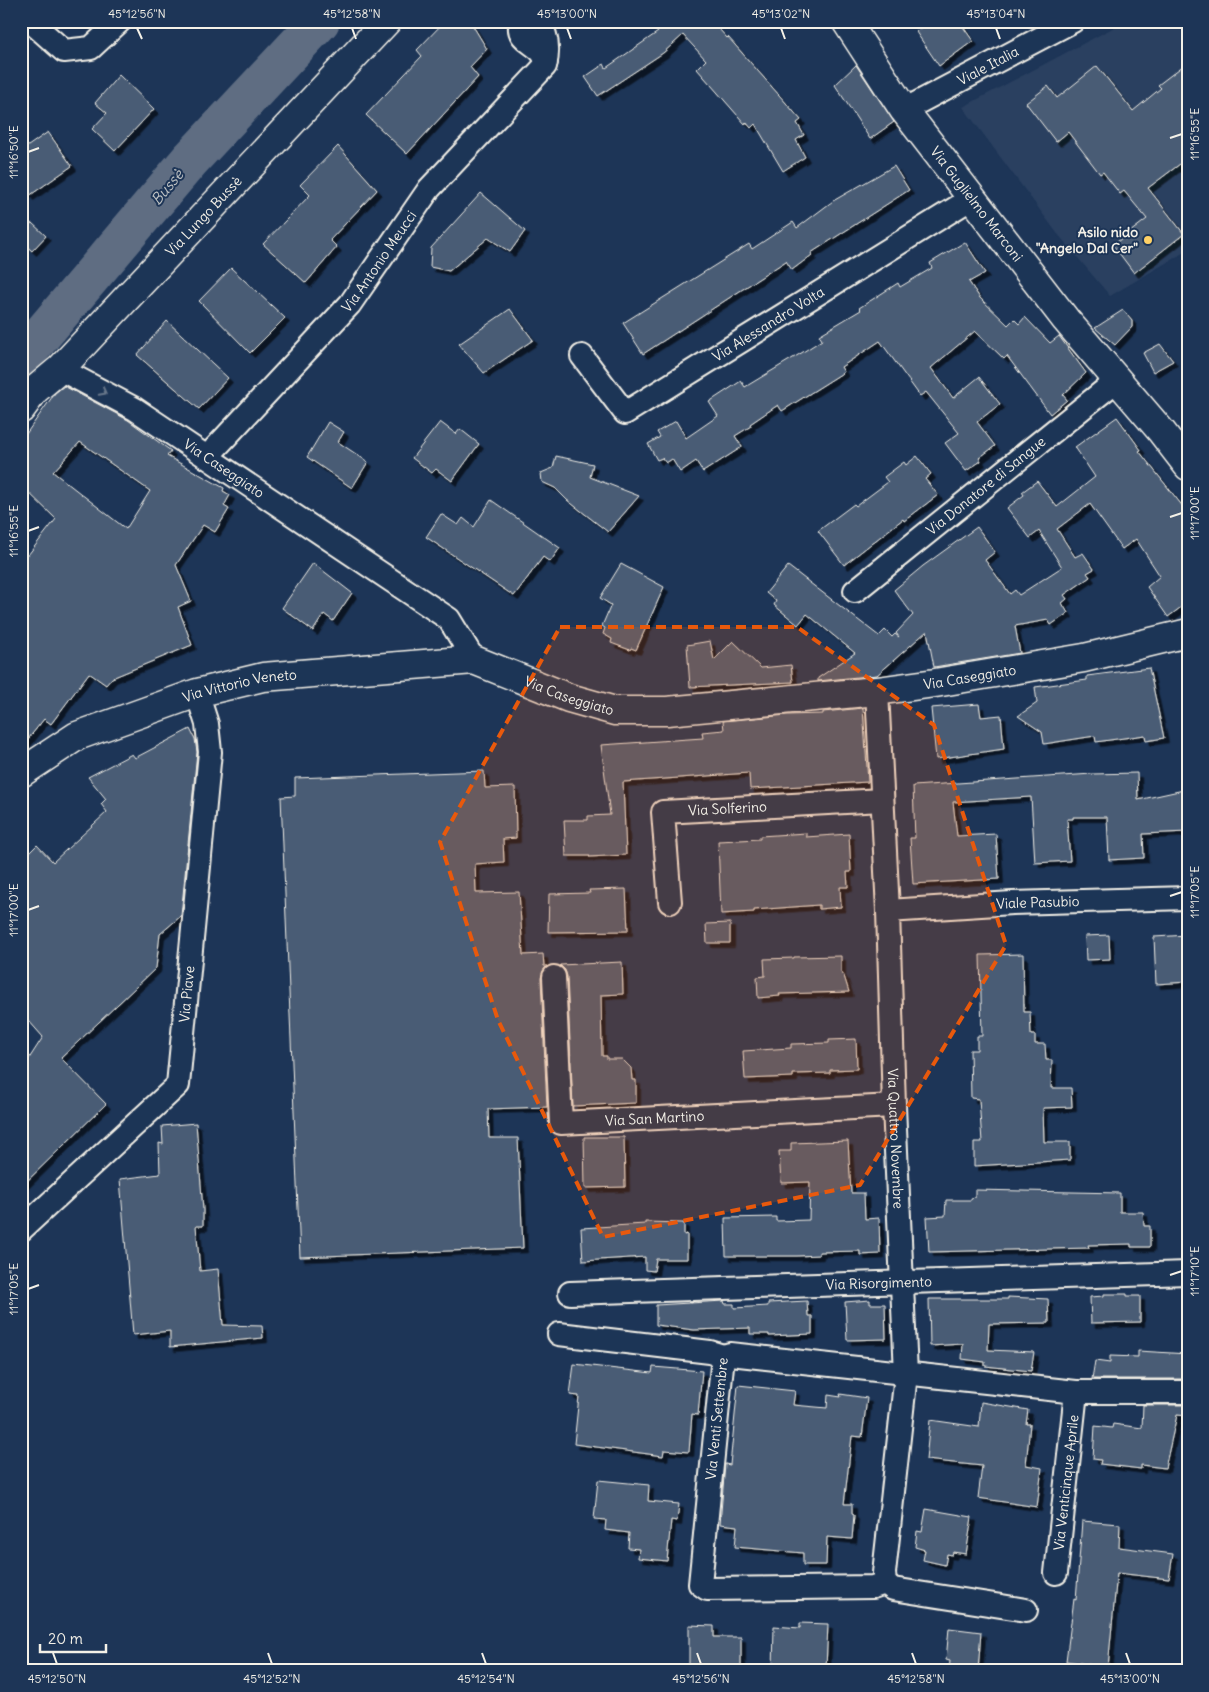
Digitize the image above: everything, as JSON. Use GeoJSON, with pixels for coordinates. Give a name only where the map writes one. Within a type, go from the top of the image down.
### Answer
{"type":"FeatureCollection","features":[{"type":"Feature","properties":{"kind":"street"},"geometry":{"type":"LineString","coordinates":[[30,21],[64,51],[91,48],[120,21]]}},
{"type":"Feature","properties":{"kind":"street","name":"Via Lungo Bussè"},"geometry":{"type":"LineString","coordinates":[[21,409],[35,390],[60,369],[387,21]]}},
{"type":"Feature","properties":{"kind":"street"},"geometry":{"type":"LineString","coordinates":[[522,21],[520,32],[526,40],[543,54],[546,62]]}},
{"type":"Feature","properties":{"kind":"street"},"geometry":{"type":"LineString","coordinates":[[538,21],[547,40],[546,62]]}},
{"type":"Feature","properties":{"kind":"street","name":"Via Guglielmo Marconi"},"geometry":{"type":"LineString","coordinates":[[846,21],[904,110],[1066,320],[1116,381],[1161,431]]}},
{"type":"Feature","properties":{"kind":"street","name":"Viale Italia"},"geometry":{"type":"LineString","coordinates":[[904,110],[1073,21]]}},
{"type":"Feature","properties":{"kind":"street","name":"Via Antonio Meucci"},"geometry":{"type":"LineString","coordinates":[[208,457],[350,304],[429,189],[546,66],[546,62]]}},
{"type":"Feature","properties":{"kind":"street","name":"Via Alessandro Volta"},"geometry":{"type":"LineString","coordinates":[[582,356],[625,413],[972,198]]}},
{"type":"Feature","properties":{"kind":"street","name":"Via Caseggiato"},"geometry":{"type":"LineString","coordinates":[[60,369],[135,409],[450,619],[474,660],[569,698],[615,711],[667,711],[935,684],[1084,658],[1183,633]]}},
{"type":"Feature","properties":{"kind":"street","name":"Via Donatore di Sangue"},"geometry":{"type":"LineString","coordinates":[[855,591],[1116,381]]}},
{"type":"Feature","properties":{"kind":"street"},"geometry":{"type":"LineString","coordinates":[[1161,431],[1188,456]]}},
{"type":"Feature","properties":{"kind":"street"},"geometry":{"type":"LineString","coordinates":[[1161,431],[1188,466]]}},
{"type":"Feature","properties":{"kind":"street","name":"Via Vittorio Veneto"},"geometry":{"type":"LineString","coordinates":[[21,773],[77,736],[198,693],[263,677],[474,660]]}},
{"type":"Feature","properties":{"kind":"street","name":"Via Quattro Novembre"},"geometry":{"type":"LineString","coordinates":[[876,691],[888,911],[894,1106],[906,1374],[884,1573],[885,1583]]}},
{"type":"Feature","properties":{"kind":"street","name":"Via Piave"},"geometry":{"type":"LineString","coordinates":[[21,1230],[178,1085],[210,752],[207,724],[198,693]]}},
{"type":"Feature","properties":{"kind":"street","name":"Via Solferino"},"geometry":{"type":"LineString","coordinates":[[670,902],[663,812],[882,800]]}},
{"type":"Feature","properties":{"kind":"street","name":"Viale Pasubio"},"geometry":{"type":"LineString","coordinates":[[888,911],[1012,903],[1188,898]]}},
{"type":"Feature","properties":{"kind":"street","name":"Via San Martino"},"geometry":{"type":"LineString","coordinates":[[554,977],[562,1123],[894,1106]]}},
{"type":"Feature","properties":{"kind":"street","name":"Via Risorgimento"},"geometry":{"type":"LineString","coordinates":[[570,1294],[1188,1273]]}},
{"type":"Feature","properties":{"kind":"street"},"geometry":{"type":"LineString","coordinates":[[559,1334],[710,1352],[723,1356]]}},
{"type":"Feature","properties":{"kind":"street","name":"Via Venti Settembre"},"geometry":{"type":"LineString","coordinates":[[885,1583],[873,1588],[707,1589],[700,1584],[700,1577],[723,1356],[730,1354],[906,1374]]}},
{"type":"Feature","properties":{"kind":"street"},"geometry":{"type":"LineString","coordinates":[[906,1374],[1076,1392],[1188,1392]]}},
{"type":"Feature","properties":{"kind":"street","name":"Via Venticinque Aprile"},"geometry":{"type":"LineString","coordinates":[[1056,1573],[1076,1392]]}},
{"type":"Feature","properties":{"kind":"street"},"geometry":{"type":"LineString","coordinates":[[885,1583],[893,1589],[1026,1610]]}},
{"type":"Feature","properties":{"kind":"highlighted area"},"geometry":{"type":"Polygon","coordinates":[[[560,627],[797,627],[934,725],[1006,945],[860,1185],[603,1237],[498,1020],[440,842],[560,627]]]}},
{"type":"Feature","properties":{"kind":"shaded area"},"geometry":{"type":"Polygon","coordinates":[[[1126,21],[1188,21],[1188,250],[1110,296],[1057,233],[963,107],[1126,21]]]}},
{"type":"Feature","properties":{"kind":"building"},"geometry":{"type":"Polygon","coordinates":[[[445,21],[468,21],[487,49],[470,67],[478,77],[407,154],[366,115],[422,56],[417,50],[445,21]]]}},
{"type":"Feature","properties":{"kind":"building"},"geometry":{"type":"Polygon","coordinates":[[[648,21],[712,21],[801,120],[797,123],[804,135],[796,140],[805,157],[783,171],[755,124],[751,128],[746,122],[745,124],[697,69],[706,60],[683,35],[663,53],[598,96],[585,77],[604,64],[606,68],[658,32],[648,21]]]}},
{"type":"Feature","properties":{"kind":"building"},"geometry":{"type":"Polygon","coordinates":[[[928,21],[959,21],[973,41],[939,66],[916,32],[928,21]]]}},
{"type":"Feature","properties":{"kind":"building"},"geometry":{"type":"Polygon","coordinates":[[[1188,62],[1188,158],[1148,188],[1184,234],[1134,273],[1113,245],[1147,219],[1124,191],[1120,194],[1103,172],[1100,174],[1068,132],[1056,142],[1026,103],[1048,86],[1057,98],[1097,66],[1133,111],[1161,88],[1158,85],[1188,62]]]}},
{"type":"Feature","properties":{"kind":"building"},"geometry":{"type":"Polygon","coordinates":[[[856,65],[894,122],[870,139],[835,85],[856,65]]]}},
{"type":"Feature","properties":{"kind":"building"},"geometry":{"type":"Polygon","coordinates":[[[119,75],[154,109],[115,151],[92,129],[107,113],[95,103],[119,75]]]}},
{"type":"Feature","properties":{"kind":"building"},"geometry":{"type":"Polygon","coordinates":[[[48,132],[72,166],[29,196],[21,185],[21,151],[48,132]]]}},
{"type":"Feature","properties":{"kind":"building"},"geometry":{"type":"Polygon","coordinates":[[[338,146],[377,190],[330,240],[337,247],[306,283],[263,244],[310,195],[300,185],[338,146]]]}},
{"type":"Feature","properties":{"kind":"building"},"geometry":{"type":"Polygon","coordinates":[[[894,166],[909,190],[811,253],[812,255],[792,270],[786,261],[643,354],[623,323],[749,244],[752,249],[793,222],[797,228],[833,201],[894,166]]]}},
{"type":"Feature","properties":{"kind":"building"},"geometry":{"type":"Polygon","coordinates":[[[481,193],[525,231],[510,252],[488,238],[449,271],[430,267],[431,248],[481,193]]]}},
{"type":"Feature","properties":{"kind":"building"},"geometry":{"type":"Polygon","coordinates":[[[32,223],[46,236],[32,251],[21,241],[21,229],[32,223]]]}},
{"type":"Feature","properties":{"kind":"building"},"geometry":{"type":"Polygon","coordinates":[[[965,242],[985,273],[969,282],[980,298],[1008,325],[1014,319],[1019,324],[1025,317],[1050,343],[1059,336],[1086,373],[1063,395],[1067,400],[1050,414],[1007,356],[1004,359],[975,331],[931,368],[953,398],[979,377],[1000,404],[977,422],[995,446],[979,458],[981,461],[966,471],[945,443],[959,433],[926,392],[920,396],[880,341],[841,367],[844,372],[782,411],[778,405],[750,424],[751,426],[735,436],[742,447],[703,472],[696,461],[680,472],[672,459],[666,463],[662,458],[657,460],[648,444],[660,437],[657,432],[676,421],[686,438],[718,416],[709,402],[741,381],[745,387],[803,352],[822,340],[819,335],[861,310],[859,308],[898,283],[900,287],[932,268],[930,263],[965,242]]]}},
{"type":"Feature","properties":{"kind":"building"},"geometry":{"type":"Polygon","coordinates":[[[231,268],[285,318],[250,353],[199,301],[231,268]]]}},
{"type":"Feature","properties":{"kind":"building"},"geometry":{"type":"Polygon","coordinates":[[[510,309],[533,340],[484,373],[459,344],[510,309]]]}},
{"type":"Feature","properties":{"kind":"building"},"geometry":{"type":"Polygon","coordinates":[[[1123,310],[1132,321],[1132,327],[1115,345],[1095,328],[1123,310]]]}},
{"type":"Feature","properties":{"kind":"building"},"geometry":{"type":"Polygon","coordinates":[[[167,321],[228,378],[199,409],[137,355],[167,321]]]}},
{"type":"Feature","properties":{"kind":"building"},"geometry":{"type":"Polygon","coordinates":[[[1160,344],[1173,361],[1153,372],[1143,353],[1160,344]]]}},
{"type":"Feature","properties":{"kind":"building"},"geometry":{"type":"Polygon","coordinates":[[[64,386],[128,420],[171,451],[167,456],[224,488],[223,491],[230,495],[224,506],[229,509],[215,532],[203,525],[176,565],[191,601],[178,607],[192,645],[112,678],[106,685],[89,673],[51,724],[44,719],[21,748],[21,564],[56,519],[21,485],[21,441],[55,393],[64,386]],[[80,442],[53,472],[126,529],[150,491],[80,442]]]}},
{"type":"Feature","properties":{"kind":"building"},"geometry":{"type":"Polygon","coordinates":[[[1117,417],[1141,450],[1139,451],[1188,513],[1188,602],[1168,617],[1147,587],[1160,576],[1136,539],[1122,549],[1090,504],[1057,529],[1075,557],[1083,553],[1094,569],[1087,573],[1090,577],[1064,595],[1067,599],[1062,603],[1068,613],[1051,625],[1048,620],[1015,626],[1020,653],[934,667],[927,631],[877,675],[818,681],[818,678],[855,653],[807,614],[798,625],[774,605],[776,601],[766,593],[788,566],[879,636],[885,630],[892,637],[895,634],[899,637],[896,633],[913,615],[894,590],[923,566],[977,527],[995,552],[985,560],[1010,594],[1015,590],[1019,595],[1062,567],[1039,531],[1030,538],[1007,508],[1024,495],[1022,492],[1037,481],[1057,507],[1095,477],[1075,447],[1117,417]]]}},
{"type":"Feature","properties":{"kind":"building"},"geometry":{"type":"Polygon","coordinates":[[[328,422],[344,432],[338,442],[368,462],[352,488],[307,457],[328,422]]]}},
{"type":"Feature","properties":{"kind":"building"},"geometry":{"type":"Polygon","coordinates":[[[440,422],[456,434],[460,429],[479,444],[452,481],[436,469],[432,473],[412,458],[440,422]]]}},
{"type":"Feature","properties":{"kind":"building"},"geometry":{"type":"Polygon","coordinates":[[[556,456],[593,464],[590,477],[639,496],[608,532],[567,500],[555,488],[542,482],[541,473],[553,468],[556,456]]]}},
{"type":"Feature","properties":{"kind":"building"},"geometry":{"type":"Polygon","coordinates":[[[917,456],[931,474],[925,479],[938,495],[904,521],[903,519],[844,565],[818,531],[888,482],[884,477],[904,462],[906,465],[917,456]]]}},
{"type":"Feature","properties":{"kind":"building"},"geometry":{"type":"Polygon","coordinates":[[[491,500],[560,548],[550,562],[543,557],[514,596],[426,537],[441,514],[458,525],[463,518],[474,527],[491,500]]]}},
{"type":"Feature","properties":{"kind":"building"},"geometry":{"type":"Polygon","coordinates":[[[313,563],[352,593],[333,621],[324,614],[313,631],[282,608],[313,563]]]}},
{"type":"Feature","properties":{"kind":"building"},"geometry":{"type":"Polygon","coordinates":[[[621,564],[664,587],[636,650],[631,648],[630,650],[611,643],[612,639],[603,634],[605,628],[602,626],[611,605],[600,598],[621,564]]]}},
{"type":"Feature","properties":{"kind":"building"},"geometry":{"type":"Polygon","coordinates":[[[710,641],[714,660],[733,641],[761,668],[791,665],[793,682],[690,687],[687,645],[710,641]]]}},
{"type":"Feature","properties":{"kind":"building"},"geometry":{"type":"Polygon","coordinates":[[[1149,668],[1164,738],[1146,741],[1145,735],[1096,742],[1095,736],[1044,744],[1042,732],[1018,716],[1037,703],[1035,687],[1087,680],[1087,676],[1149,668]]]}},
{"type":"Feature","properties":{"kind":"building"},"geometry":{"type":"Polygon","coordinates":[[[979,704],[981,717],[1001,715],[1004,749],[936,759],[931,708],[979,704]]]}},
{"type":"Feature","properties":{"kind":"building"},"geometry":{"type":"Polygon","coordinates":[[[863,708],[868,782],[750,789],[749,773],[623,782],[626,855],[566,856],[564,820],[588,820],[588,816],[610,815],[601,745],[703,738],[702,732],[724,730],[723,721],[787,715],[823,714],[823,712],[863,708]]]}},
{"type":"Feature","properties":{"kind":"building"},"geometry":{"type":"Polygon","coordinates":[[[190,729],[195,739],[197,752],[181,916],[160,934],[156,968],[61,1058],[106,1104],[21,1187],[21,1071],[43,1037],[21,1012],[21,861],[37,845],[53,862],[107,812],[101,804],[106,799],[88,777],[132,754],[135,758],[190,729]]]}},
{"type":"Feature","properties":{"kind":"building"},"geometry":{"type":"Polygon","coordinates":[[[484,771],[485,788],[515,787],[516,838],[503,839],[504,862],[475,864],[476,893],[519,892],[523,955],[543,954],[544,966],[547,966],[541,978],[547,1107],[488,1109],[489,1138],[518,1138],[523,1248],[300,1257],[281,797],[295,796],[295,778],[484,771]]]}},
{"type":"Feature","properties":{"kind":"building"},"geometry":{"type":"Polygon","coordinates":[[[1137,773],[1138,800],[1188,789],[1188,832],[1143,834],[1144,858],[1109,860],[1107,817],[1073,817],[1073,819],[1067,819],[1070,861],[1035,863],[1031,797],[953,802],[957,836],[996,834],[999,879],[913,884],[910,838],[915,838],[913,786],[1092,774],[1137,773]]]}},
{"type":"Feature","properties":{"kind":"building"},"geometry":{"type":"Polygon","coordinates":[[[806,833],[806,837],[849,834],[851,872],[847,872],[848,887],[840,887],[841,907],[819,909],[819,905],[721,914],[718,841],[760,839],[760,836],[806,833]]]}},
{"type":"Feature","properties":{"kind":"building"},"geometry":{"type":"Polygon","coordinates":[[[626,889],[628,931],[548,932],[549,894],[590,893],[589,890],[626,889]]]}},
{"type":"Feature","properties":{"kind":"building"},"geometry":{"type":"Polygon","coordinates":[[[730,923],[730,943],[707,943],[706,924],[730,923]]]}},
{"type":"Feature","properties":{"kind":"building"},"geometry":{"type":"Polygon","coordinates":[[[1109,935],[1110,959],[1086,960],[1085,936],[1109,935]]]}},
{"type":"Feature","properties":{"kind":"building"},"geometry":{"type":"Polygon","coordinates":[[[1188,935],[1188,982],[1156,984],[1154,937],[1188,935]]]}},
{"type":"Feature","properties":{"kind":"building"},"geometry":{"type":"Polygon","coordinates":[[[1023,954],[1024,1012],[1030,1012],[1031,1035],[1035,1035],[1035,1044],[1045,1044],[1046,1060],[1052,1060],[1051,1088],[1071,1088],[1072,1107],[1043,1108],[1044,1142],[1070,1142],[1070,1160],[974,1166],[974,1142],[982,1142],[979,1099],[971,1098],[970,1050],[977,1050],[977,1036],[982,1036],[980,955],[1023,954]]]}},
{"type":"Feature","properties":{"kind":"building"},"geometry":{"type":"Polygon","coordinates":[[[841,956],[841,972],[849,992],[779,994],[780,996],[758,998],[757,977],[765,976],[764,959],[841,956]]]}},
{"type":"Feature","properties":{"kind":"building"},"geometry":{"type":"Polygon","coordinates":[[[622,962],[623,994],[601,995],[602,1056],[607,1056],[607,1059],[622,1059],[631,1068],[632,1080],[636,1080],[636,1103],[573,1106],[567,976],[565,970],[560,965],[622,962]]]}},
{"type":"Feature","properties":{"kind":"building"},"geometry":{"type":"Polygon","coordinates":[[[856,1039],[857,1069],[830,1070],[830,1073],[793,1074],[793,1077],[745,1079],[743,1051],[791,1048],[791,1044],[829,1043],[829,1040],[856,1039]]]}},
{"type":"Feature","properties":{"kind":"building"},"geometry":{"type":"Polygon","coordinates":[[[196,1123],[203,1210],[203,1226],[196,1226],[200,1271],[218,1269],[223,1325],[262,1326],[263,1338],[170,1347],[170,1331],[133,1335],[120,1179],[160,1174],[159,1143],[163,1144],[162,1126],[196,1123]]]}},
{"type":"Feature","properties":{"kind":"building"},"geometry":{"type":"Polygon","coordinates":[[[584,1137],[624,1137],[625,1187],[585,1188],[584,1137]]]}},
{"type":"Feature","properties":{"kind":"building"},"geometry":{"type":"Polygon","coordinates":[[[848,1141],[851,1193],[864,1193],[865,1219],[879,1218],[880,1254],[860,1255],[860,1251],[819,1252],[819,1255],[797,1256],[726,1256],[725,1218],[776,1217],[776,1221],[809,1220],[810,1182],[781,1183],[779,1151],[791,1151],[791,1143],[848,1141]]]}},
{"type":"Feature","properties":{"kind":"building"},"geometry":{"type":"Polygon","coordinates":[[[975,1190],[1120,1193],[1120,1212],[1143,1212],[1144,1226],[1150,1226],[1150,1247],[1131,1247],[1131,1244],[1088,1245],[1089,1248],[929,1252],[927,1217],[945,1216],[946,1200],[971,1200],[971,1198],[975,1197],[975,1190]]]}},
{"type":"Feature","properties":{"kind":"building"},"geometry":{"type":"Polygon","coordinates":[[[645,1222],[684,1223],[684,1235],[687,1234],[687,1259],[656,1259],[654,1271],[645,1270],[645,1257],[583,1261],[581,1228],[645,1224],[645,1222]]]}},
{"type":"Feature","properties":{"kind":"building"},"geometry":{"type":"Polygon","coordinates":[[[1104,1294],[1140,1296],[1140,1322],[1091,1323],[1090,1297],[1104,1296],[1104,1294]]]}},
{"type":"Feature","properties":{"kind":"building"},"geometry":{"type":"Polygon","coordinates":[[[1008,1297],[1048,1299],[1049,1323],[989,1324],[988,1350],[1034,1352],[1031,1371],[985,1366],[985,1362],[962,1359],[963,1344],[930,1346],[929,1299],[1008,1299],[1008,1297]]]}},
{"type":"Feature","properties":{"kind":"building"},"geometry":{"type":"Polygon","coordinates":[[[870,1300],[870,1304],[885,1304],[886,1339],[847,1340],[845,1302],[870,1300]]]}},
{"type":"Feature","properties":{"kind":"building"},"geometry":{"type":"Polygon","coordinates":[[[724,1301],[725,1304],[734,1304],[734,1308],[768,1306],[768,1303],[807,1301],[808,1316],[812,1316],[812,1334],[769,1336],[769,1334],[750,1334],[750,1328],[694,1330],[656,1325],[656,1305],[724,1301]]]}},
{"type":"Feature","properties":{"kind":"building"},"geometry":{"type":"Polygon","coordinates":[[[1138,1351],[1188,1354],[1188,1379],[1092,1379],[1095,1361],[1110,1363],[1110,1356],[1138,1357],[1138,1351]]]}},
{"type":"Feature","properties":{"kind":"building"},"geometry":{"type":"Polygon","coordinates":[[[574,1364],[652,1373],[653,1367],[702,1371],[698,1415],[692,1414],[689,1452],[664,1450],[663,1456],[574,1444],[579,1396],[570,1395],[574,1364]]]}},
{"type":"Feature","properties":{"kind":"building"},"geometry":{"type":"Polygon","coordinates":[[[738,1385],[795,1391],[793,1405],[827,1408],[828,1395],[841,1397],[840,1394],[867,1398],[862,1437],[852,1436],[844,1504],[852,1504],[852,1514],[854,1515],[852,1539],[827,1537],[826,1565],[803,1565],[803,1553],[735,1547],[737,1526],[720,1524],[725,1464],[730,1465],[738,1385]]]}},
{"type":"Feature","properties":{"kind":"building"},"geometry":{"type":"Polygon","coordinates":[[[981,1402],[1028,1410],[1026,1424],[1030,1424],[1026,1465],[1042,1468],[1037,1507],[978,1498],[982,1466],[926,1460],[930,1420],[979,1427],[981,1402]]]}},
{"type":"Feature","properties":{"kind":"building"},"geometry":{"type":"Polygon","coordinates":[[[1143,1405],[1188,1405],[1188,1416],[1177,1415],[1165,1468],[1141,1465],[1141,1469],[1100,1464],[1101,1460],[1093,1459],[1095,1426],[1112,1428],[1113,1424],[1142,1428],[1143,1405]]]}},
{"type":"Feature","properties":{"kind":"building"},"geometry":{"type":"Polygon","coordinates":[[[598,1480],[649,1485],[648,1501],[679,1504],[677,1521],[671,1520],[667,1561],[638,1558],[639,1549],[628,1548],[629,1533],[605,1530],[606,1520],[594,1519],[598,1480]]]}},
{"type":"Feature","properties":{"kind":"building"},"geometry":{"type":"Polygon","coordinates":[[[926,1509],[972,1517],[966,1554],[953,1552],[952,1555],[947,1554],[945,1565],[923,1560],[925,1550],[915,1547],[917,1531],[922,1532],[926,1509]]]}},
{"type":"Feature","properties":{"kind":"building"},"geometry":{"type":"Polygon","coordinates":[[[1082,1521],[1120,1524],[1119,1547],[1173,1554],[1169,1579],[1117,1573],[1108,1667],[1066,1661],[1074,1599],[1076,1600],[1082,1521]]]}},
{"type":"Feature","properties":{"kind":"building"},"geometry":{"type":"Polygon","coordinates":[[[800,1623],[828,1624],[826,1668],[809,1668],[809,1671],[773,1671],[774,1626],[800,1628],[800,1623]]]}},
{"type":"Feature","properties":{"kind":"building"},"geometry":{"type":"Polygon","coordinates":[[[689,1625],[714,1626],[714,1637],[741,1637],[741,1670],[689,1671],[689,1625]]]}},
{"type":"Feature","properties":{"kind":"building"},"geometry":{"type":"Polygon","coordinates":[[[949,1628],[981,1632],[978,1671],[949,1671],[950,1661],[946,1660],[949,1628]]]}},
{"type":"Feature","properties":{"kind":"waterway","name":"Bussè"},"geometry":{"type":"LineString","coordinates":[[21,359],[190,160],[320,21]]}},
{"type":"Feature","properties":{"kind":"place","name":"Asilo nido \"Angelo Dal Cer\""},"geometry":{"type":"Point","coordinates":[1148,240]}}]}
